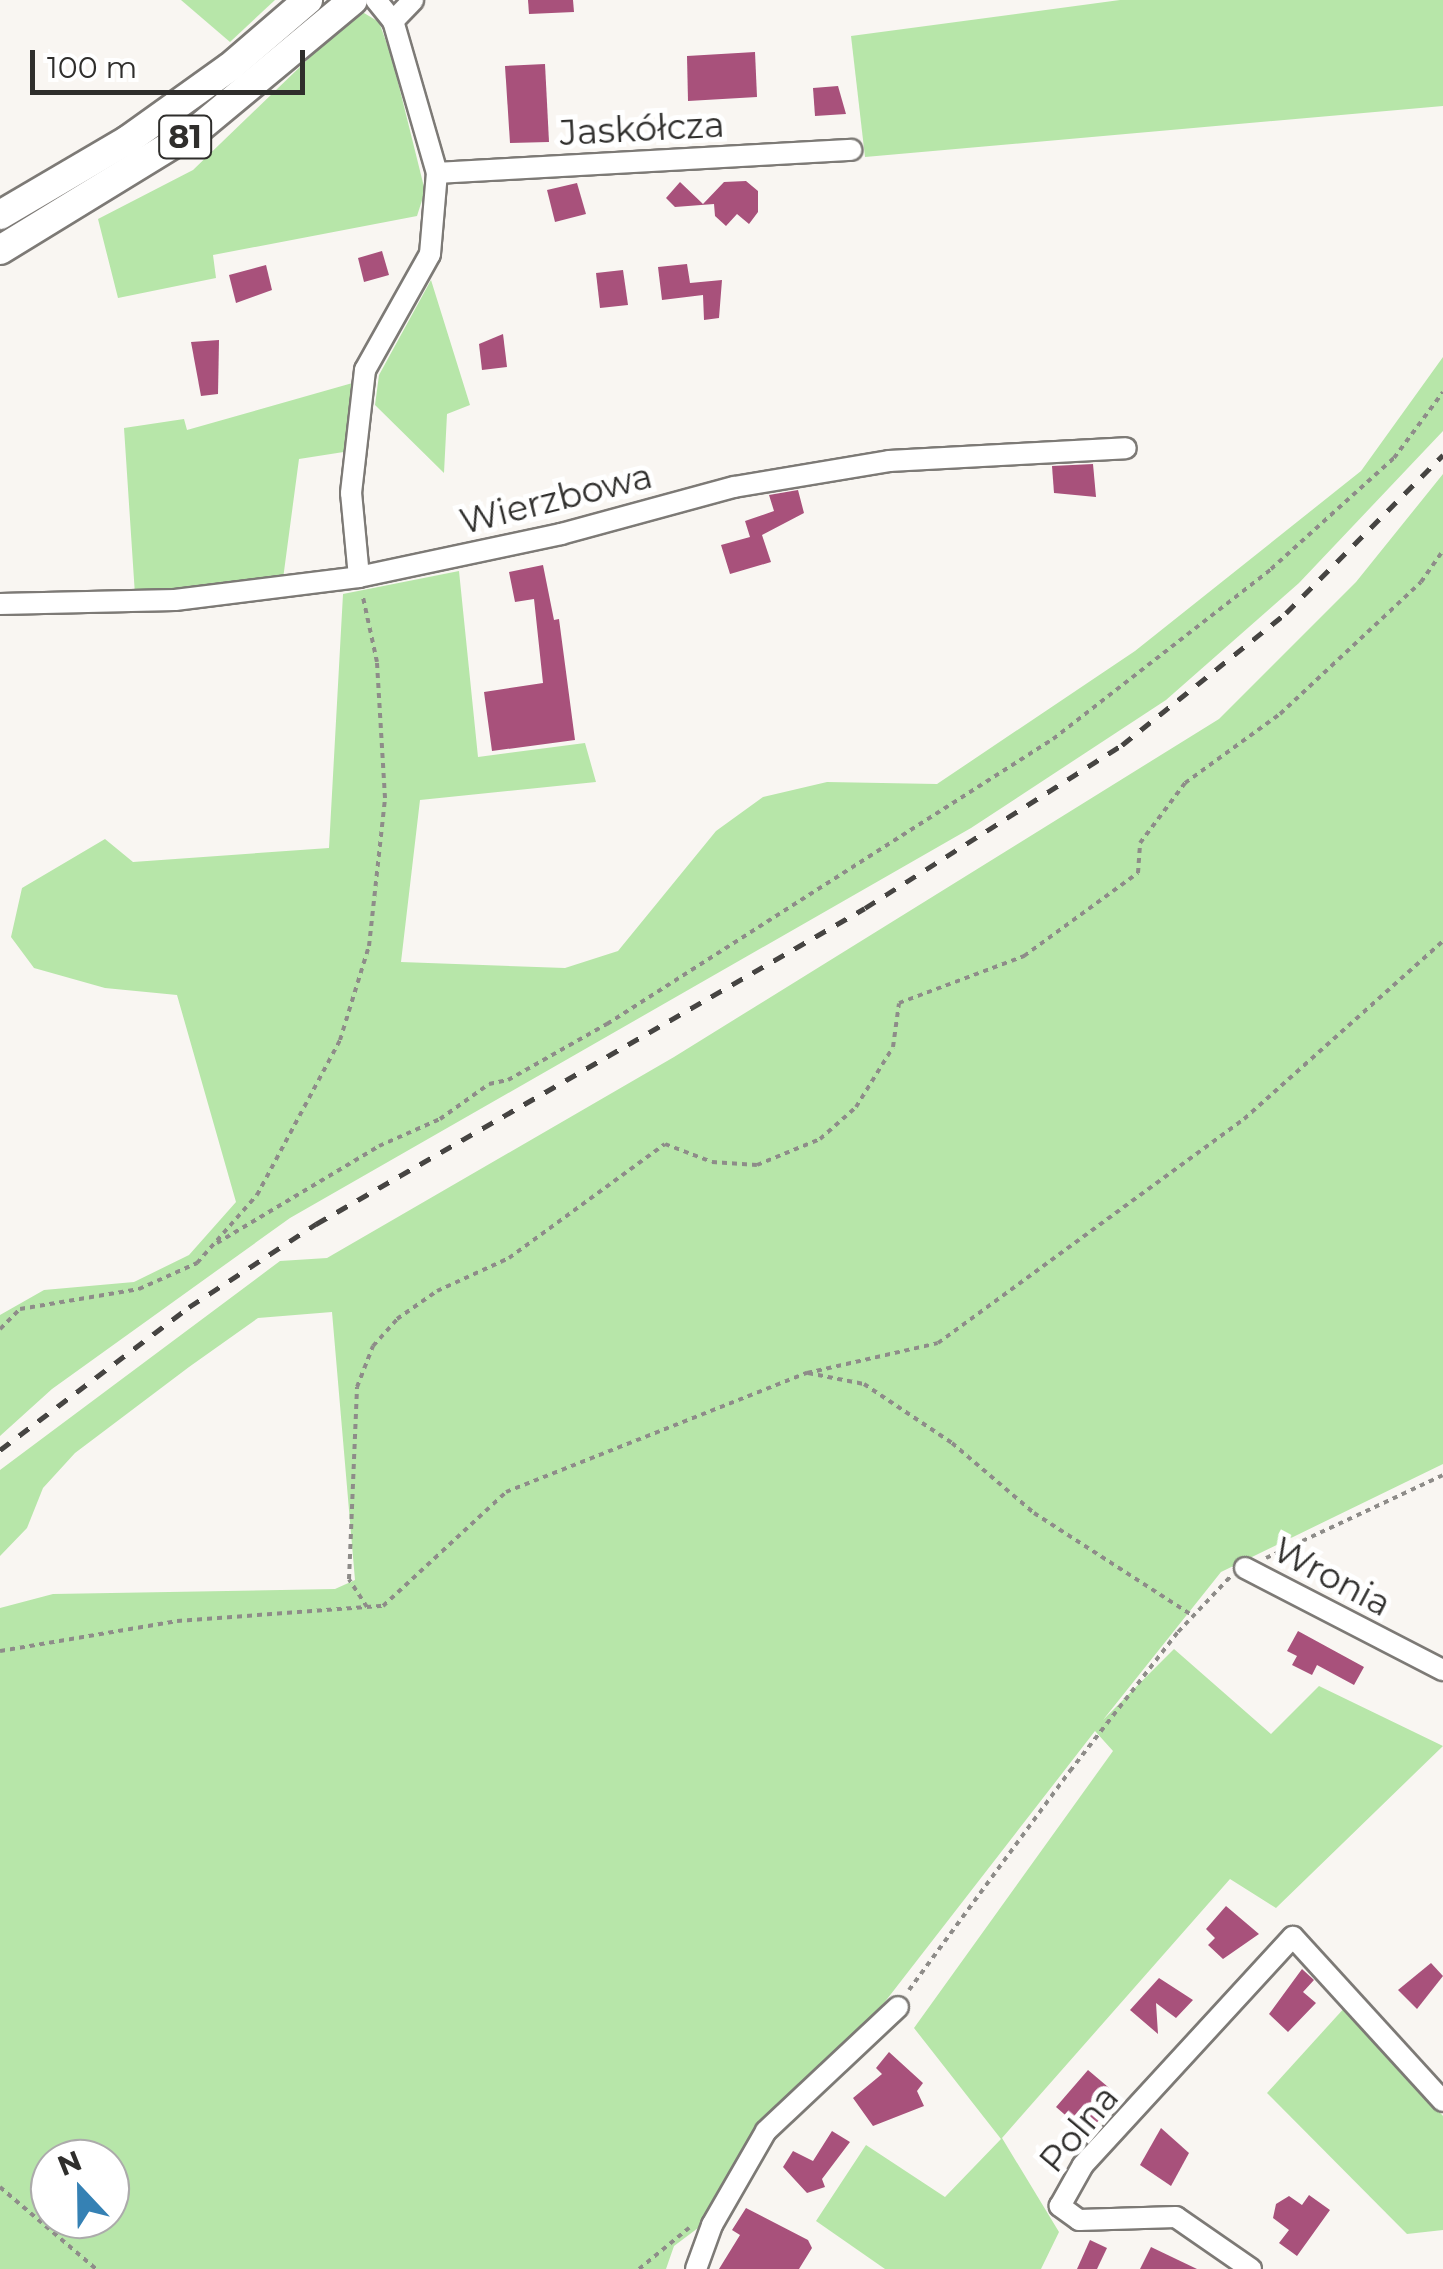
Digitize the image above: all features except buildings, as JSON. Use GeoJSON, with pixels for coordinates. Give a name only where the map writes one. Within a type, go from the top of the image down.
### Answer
{"type":"FeatureCollection","features":[{"type":"Feature","properties":{"kind":"main road","name":"81"},"geometry":{"type":"LineString","coordinates":[[0,214],[128,140],[308,0]]}},
{"type":"Feature","properties":{"kind":"main road","name":"81"},"geometry":{"type":"LineString","coordinates":[[0,250],[200,128],[353,0]]}},
{"type":"Feature","properties":{"kind":"street"},"geometry":{"type":"LineString","coordinates":[[358,577],[351,493],[365,370],[430,254],[437,173],[393,20],[376,0]]}},
{"type":"Feature","properties":{"kind":"street"},"geometry":{"type":"LineString","coordinates":[[393,20],[413,0]]}},
{"type":"Feature","properties":{"kind":"street","name":"Jaskółcza"},"geometry":{"type":"LineString","coordinates":[[437,173],[851,150]]}},
{"type":"Feature","properties":{"kind":"street","name":"Wierzbowa"},"geometry":{"type":"LineString","coordinates":[[0,604],[174,600],[358,577],[561,534],[734,488],[870,464],[1126,448]]}},
{"type":"Feature","properties":{"kind":"street","name":"Wronia"},"geometry":{"type":"LineString","coordinates":[[1245,1568],[1443,1670]]}},
{"type":"Feature","properties":{"kind":"street","name":"Polna"},"geometry":{"type":"LineString","coordinates":[[1252,2269],[1176,2216],[1079,2220],[1060,2206],[1084,2164],[1294,1937],[1443,2101]]}},
{"type":"Feature","properties":{"kind":"street"},"geometry":{"type":"LineString","coordinates":[[696,2269],[723,2207],[766,2131],[898,2006]]}},
{"type":"Feature","properties":{"kind":"path"},"geometry":{"type":"LineString","coordinates":[[0,1329],[20,1310],[170,1280],[217,1243],[379,1146],[440,1119],[489,1084],[508,1080],[607,1024],[1053,738],[1233,603],[1394,458],[1443,392]]}},
{"type":"Feature","properties":{"kind":"path"},"geometry":{"type":"LineString","coordinates":[[367,1607],[349,1579],[358,1387],[374,1346],[397,1319],[437,1291],[509,1258],[665,1144],[712,1162],[757,1166],[820,1139],[856,1107],[893,1047],[900,1002],[1024,956],[1138,874],[1140,844],[1185,783],[1292,703],[1422,582],[1443,550]]}},
{"type":"Feature","properties":{"kind":"path"},"geometry":{"type":"LineString","coordinates":[[217,1243],[292,1138],[340,1040],[369,946],[386,746],[358,577]]}},
{"type":"Feature","properties":{"kind":"path"},"geometry":{"type":"LineString","coordinates":[[0,1651],[177,1621],[383,1606],[506,1492],[807,1373],[938,1343],[1244,1118],[1443,940]]}},
{"type":"Feature","properties":{"kind":"path"},"geometry":{"type":"LineString","coordinates":[[807,1373],[864,1384],[952,1443],[1034,1514],[1193,1616]]}},
{"type":"Feature","properties":{"kind":"path"},"geometry":{"type":"LineString","coordinates":[[898,2006],[1193,1616],[1245,1568],[1443,1475]]}},
{"type":"Feature","properties":{"kind":"path"},"geometry":{"type":"LineString","coordinates":[[0,2187],[96,2269]]}},
{"type":"Feature","properties":{"kind":"path"},"geometry":{"type":"LineString","coordinates":[[639,2269],[723,2207]]}},
{"type":"Feature","properties":{"kind":"green space"},"geometry":{"type":"Polygon","coordinates":[[[181,0],[275,0],[230,42],[181,0]]]}},
{"type":"Feature","properties":{"kind":"green space"},"geometry":{"type":"Polygon","coordinates":[[[1120,0],[1443,0],[1443,106],[865,157],[851,36],[1120,0]]]}},
{"type":"Feature","properties":{"kind":"green space"},"geometry":{"type":"Polygon","coordinates":[[[359,10],[379,22],[392,58],[425,191],[417,216],[213,255],[216,278],[118,298],[98,219],[193,170],[359,10]]]}},
{"type":"Feature","properties":{"kind":"green space"},"geometry":{"type":"Polygon","coordinates":[[[431,280],[470,405],[447,414],[444,473],[375,405],[379,375],[431,280]]]}},
{"type":"Feature","properties":{"kind":"green space"},"geometry":{"type":"Polygon","coordinates":[[[1443,357],[1443,431],[1299,583],[1166,700],[971,828],[290,1218],[52,1389],[0,1436],[0,1315],[44,1290],[134,1282],[189,1255],[236,1202],[177,995],[105,988],[34,968],[11,937],[22,888],[105,839],[133,862],[329,848],[343,594],[459,571],[478,757],[585,743],[596,782],[420,800],[401,962],[565,968],[618,951],[716,831],[763,797],[827,782],[937,784],[1135,651],[1361,471],[1443,357]]]}},
{"type":"Feature","properties":{"kind":"green space"},"geometry":{"type":"Polygon","coordinates":[[[356,382],[350,451],[299,459],[283,579],[135,595],[124,428],[184,419],[187,430],[356,382]]]}},
{"type":"Feature","properties":{"kind":"green space"},"geometry":{"type":"Polygon","coordinates":[[[1443,474],[1443,1464],[1221,1572],[1103,1720],[1174,1649],[1271,1734],[1319,1686],[1443,1746],[1276,1908],[1230,1879],[1002,2138],[1059,2232],[1041,2269],[885,2269],[816,2221],[866,2145],[945,2197],[1001,2139],[914,2028],[1113,1751],[1095,1731],[846,2052],[774,2120],[714,2199],[706,2222],[674,2246],[666,2269],[0,2269],[0,1608],[53,1594],[335,1589],[355,1580],[332,1312],[258,1318],[189,1367],[75,1453],[43,1488],[27,1528],[0,1556],[0,1470],[280,1261],[327,1258],[674,1057],[1219,719],[1356,582],[1443,474]]]}},
{"type":"Feature","properties":{"kind":"green space"},"geometry":{"type":"Polygon","coordinates":[[[1347,2005],[1443,2116],[1443,2230],[1407,2234],[1267,2093],[1347,2005]]]}},
{"type":"Feature","properties":{"kind":"railway"},"geometry":{"type":"LineString","coordinates":[[0,1450],[189,1307],[316,1224],[865,908],[1122,745],[1286,613],[1443,455]]}}]}
